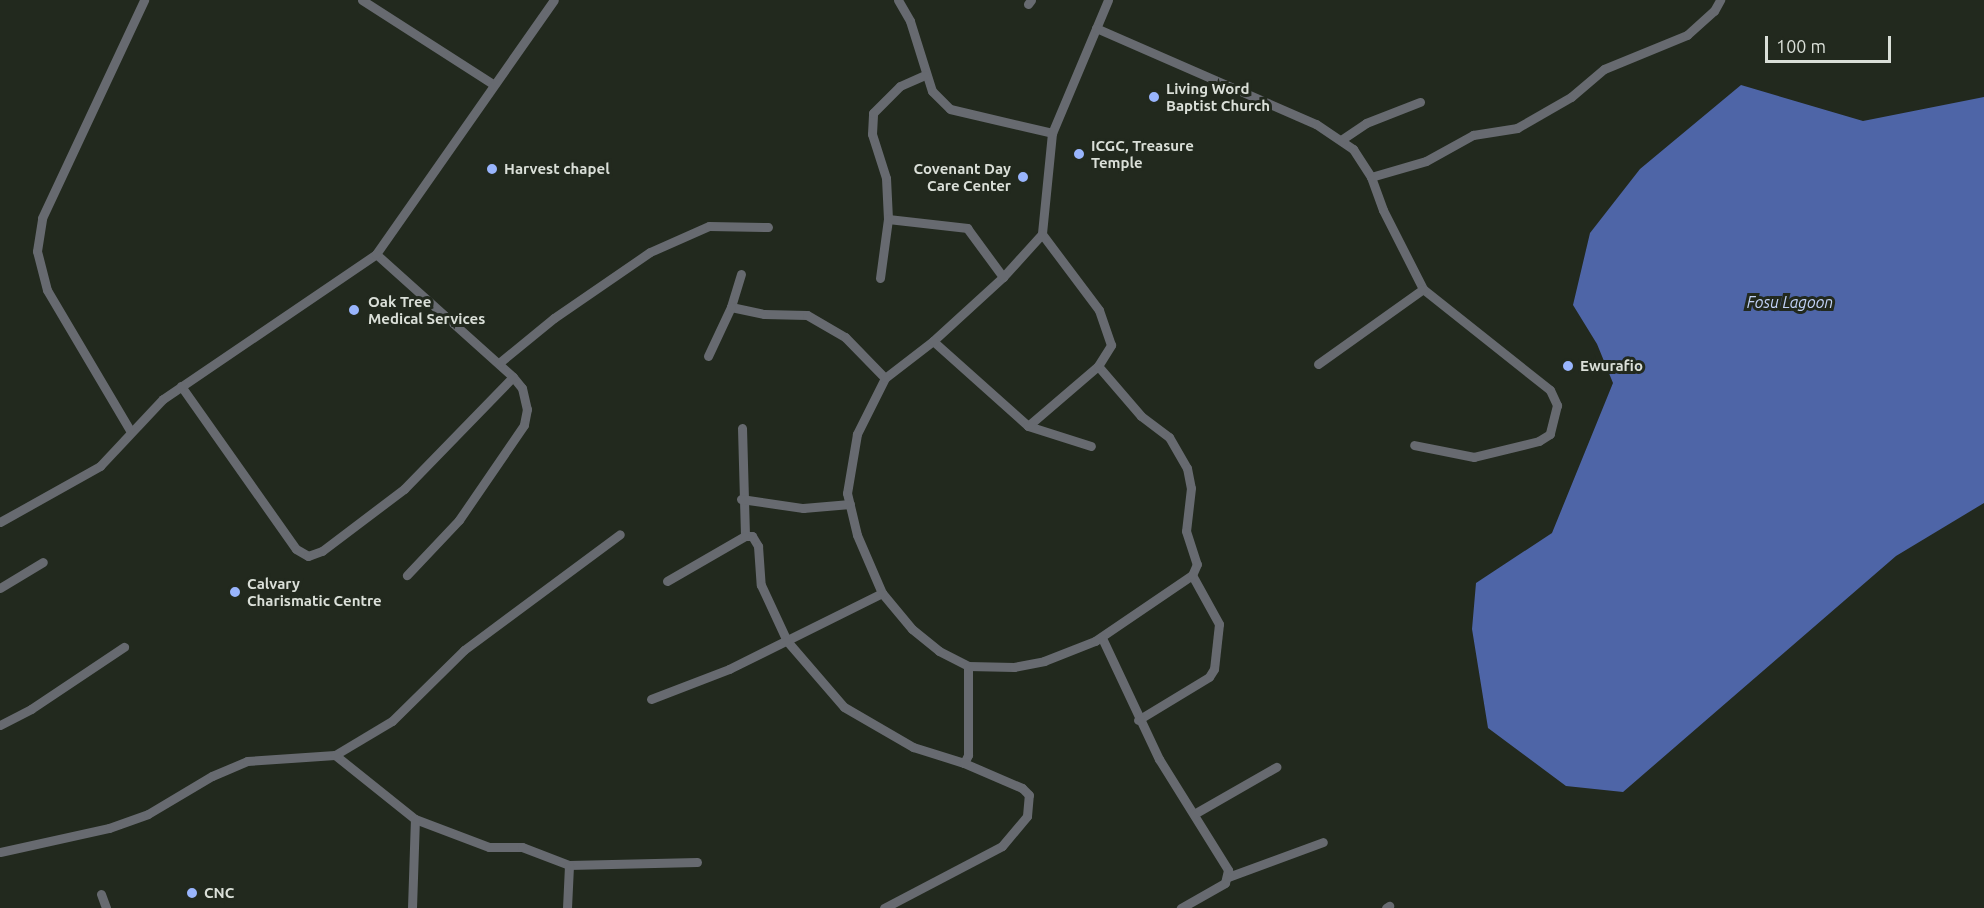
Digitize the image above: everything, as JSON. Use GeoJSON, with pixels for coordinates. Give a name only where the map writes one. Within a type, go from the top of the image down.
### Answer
{"type":"FeatureCollection","features":[{"type":"Feature","properties":{"kind":"street"},"geometry":{"type":"LineString","coordinates":[[131,432],[47,290],[37,251],[42,218],[144,0]]}},
{"type":"Feature","properties":{"kind":"street"},"geometry":{"type":"LineString","coordinates":[[362,0],[493,84]]}},
{"type":"Feature","properties":{"kind":"street"},"geometry":{"type":"LineString","coordinates":[[0,522],[100,466],[162,399],[376,254],[554,0]]}},
{"type":"Feature","properties":{"kind":"street"},"geometry":{"type":"LineString","coordinates":[[898,0],[910,21],[925,75],[932,91],[950,109],[1052,133]]}},
{"type":"Feature","properties":{"kind":"street"},"geometry":{"type":"LineString","coordinates":[[1098,366],[1141,416],[1169,437],[1188,468],[1191,488],[1186,531],[1197,564],[1192,576],[1102,638],[1044,661],[1014,667],[968,666],[939,651],[912,629],[882,593],[857,535],[850,504],[848,484],[857,434],[885,378],[933,341],[1003,277],[1042,234],[1052,133],[1108,0]]}},
{"type":"Feature","properties":{"kind":"street"},"geometry":{"type":"LineString","coordinates":[[1371,177],[1426,160],[1473,135],[1516,128],[1571,97],[1604,69],[1686,35],[1714,10],[1720,0]]}},
{"type":"Feature","properties":{"kind":"street"},"geometry":{"type":"LineString","coordinates":[[1096,28],[1316,124],[1353,149],[1371,177],[1383,210],[1423,289],[1550,390],[1557,414],[1550,434],[1539,441],[1474,457],[1414,445]]}},
{"type":"Feature","properties":{"kind":"street"},"geometry":{"type":"LineString","coordinates":[[880,278],[888,219],[885,178],[872,134],[873,113],[900,86],[925,75]]}},
{"type":"Feature","properties":{"kind":"street"},"geometry":{"type":"LineString","coordinates":[[1341,140],[1366,123],[1420,102]]}},
{"type":"Feature","properties":{"kind":"street"},"geometry":{"type":"LineString","coordinates":[[888,219],[967,228],[1003,277]]}},
{"type":"Feature","properties":{"kind":"street"},"geometry":{"type":"LineString","coordinates":[[499,363],[554,318],[650,252],[709,226],[768,227]]}},
{"type":"Feature","properties":{"kind":"street"},"geometry":{"type":"LineString","coordinates":[[1028,426],[1098,366],[1111,345],[1110,333],[1087,293],[1042,234]]}},
{"type":"Feature","properties":{"kind":"street"},"geometry":{"type":"LineString","coordinates":[[376,254],[513,377],[522,388],[527,409],[524,425],[459,520],[407,575]]}},
{"type":"Feature","properties":{"kind":"street"},"geometry":{"type":"LineString","coordinates":[[708,356],[731,307],[741,274]]}},
{"type":"Feature","properties":{"kind":"street"},"geometry":{"type":"LineString","coordinates":[[1318,364],[1423,289]]}},
{"type":"Feature","properties":{"kind":"street"},"geometry":{"type":"LineString","coordinates":[[731,307],[764,314],[807,315],[845,337],[885,378]]}},
{"type":"Feature","properties":{"kind":"street"},"geometry":{"type":"LineString","coordinates":[[933,341],[1028,426],[1091,446]]}},
{"type":"Feature","properties":{"kind":"street"},"geometry":{"type":"LineString","coordinates":[[181,386],[296,549],[308,556],[322,551],[404,489],[513,377]]}},
{"type":"Feature","properties":{"kind":"street"},"geometry":{"type":"LineString","coordinates":[[742,428],[741,499],[745,536]]}},
{"type":"Feature","properties":{"kind":"street"},"geometry":{"type":"LineString","coordinates":[[741,499],[803,508],[850,504]]}},
{"type":"Feature","properties":{"kind":"street"},"geometry":{"type":"LineString","coordinates":[[0,852],[119,825],[148,814],[212,776],[247,761],[335,755],[392,721],[464,650],[620,534]]}},
{"type":"Feature","properties":{"kind":"street"},"geometry":{"type":"LineString","coordinates":[[667,581],[745,536],[752,537],[759,546],[760,585],[787,641],[844,707],[913,747],[964,763],[1022,788],[1029,795],[1027,816],[1002,846],[884,908]]}},
{"type":"Feature","properties":{"kind":"street"},"geometry":{"type":"LineString","coordinates":[[0,588],[43,562]]}},
{"type":"Feature","properties":{"kind":"street"},"geometry":{"type":"LineString","coordinates":[[1138,720],[1209,676],[1214,669],[1219,624],[1192,576]]}},
{"type":"Feature","properties":{"kind":"street"},"geometry":{"type":"LineString","coordinates":[[651,699],[729,669],[882,593]]}},
{"type":"Feature","properties":{"kind":"street"},"geometry":{"type":"LineString","coordinates":[[1102,638],[1138,720],[1194,814],[1228,877]]}},
{"type":"Feature","properties":{"kind":"street"},"geometry":{"type":"LineString","coordinates":[[0,725],[31,709],[124,647]]}},
{"type":"Feature","properties":{"kind":"street"},"geometry":{"type":"LineString","coordinates":[[964,763],[968,755],[968,666]]}},
{"type":"Feature","properties":{"kind":"street"},"geometry":{"type":"LineString","coordinates":[[335,755],[415,819],[489,847],[522,848],[569,865],[697,862]]}},
{"type":"Feature","properties":{"kind":"street"},"geometry":{"type":"LineString","coordinates":[[1194,814],[1276,767]]}},
{"type":"Feature","properties":{"kind":"street"},"geometry":{"type":"LineString","coordinates":[[412,908],[415,819]]}},
{"type":"Feature","properties":{"kind":"street"},"geometry":{"type":"LineString","coordinates":[[1181,908],[1225,883],[1228,877],[1323,842]]}},
{"type":"Feature","properties":{"kind":"street"},"geometry":{"type":"LineString","coordinates":[[567,908],[569,865]]}},
{"type":"Feature","properties":{"kind":"street"},"geometry":{"type":"LineString","coordinates":[[101,894],[106,908]]}},
{"type":"Feature","properties":{"kind":"water","name":"Fosu Lagoon"},"geometry":{"type":"Polygon","coordinates":[[[1741,85],[1863,121],[1984,97],[1984,503],[1896,556],[1623,792],[1566,786],[1488,728],[1472,629],[1476,583],[1552,533],[1613,383],[1597,344],[1573,305],[1590,233],[1640,169],[1741,85]]]}},
{"type":"Feature","properties":{"kind":"place","name":"Living Word Baptist Church"},"geometry":{"type":"Point","coordinates":[1154,97]}},
{"type":"Feature","properties":{"kind":"place","name":"ICGC, Treasure Temple"},"geometry":{"type":"Point","coordinates":[1079,154]}},
{"type":"Feature","properties":{"kind":"place","name":"Harvest chapel"},"geometry":{"type":"Point","coordinates":[492,169]}},
{"type":"Feature","properties":{"kind":"place","name":"Covenant Day Care Center"},"geometry":{"type":"Point","coordinates":[1023,177]}},
{"type":"Feature","properties":{"kind":"place","name":"Oak Tree Medical Services"},"geometry":{"type":"Point","coordinates":[354,310]}},
{"type":"Feature","properties":{"kind":"place","name":"Ewurafio"},"geometry":{"type":"Point","coordinates":[1568,366]}},
{"type":"Feature","properties":{"kind":"place","name":"Calvary Charismatic Centre"},"geometry":{"type":"Point","coordinates":[235,592]}},
{"type":"Feature","properties":{"kind":"place","name":"CNC"},"geometry":{"type":"Point","coordinates":[192,893]}}]}
